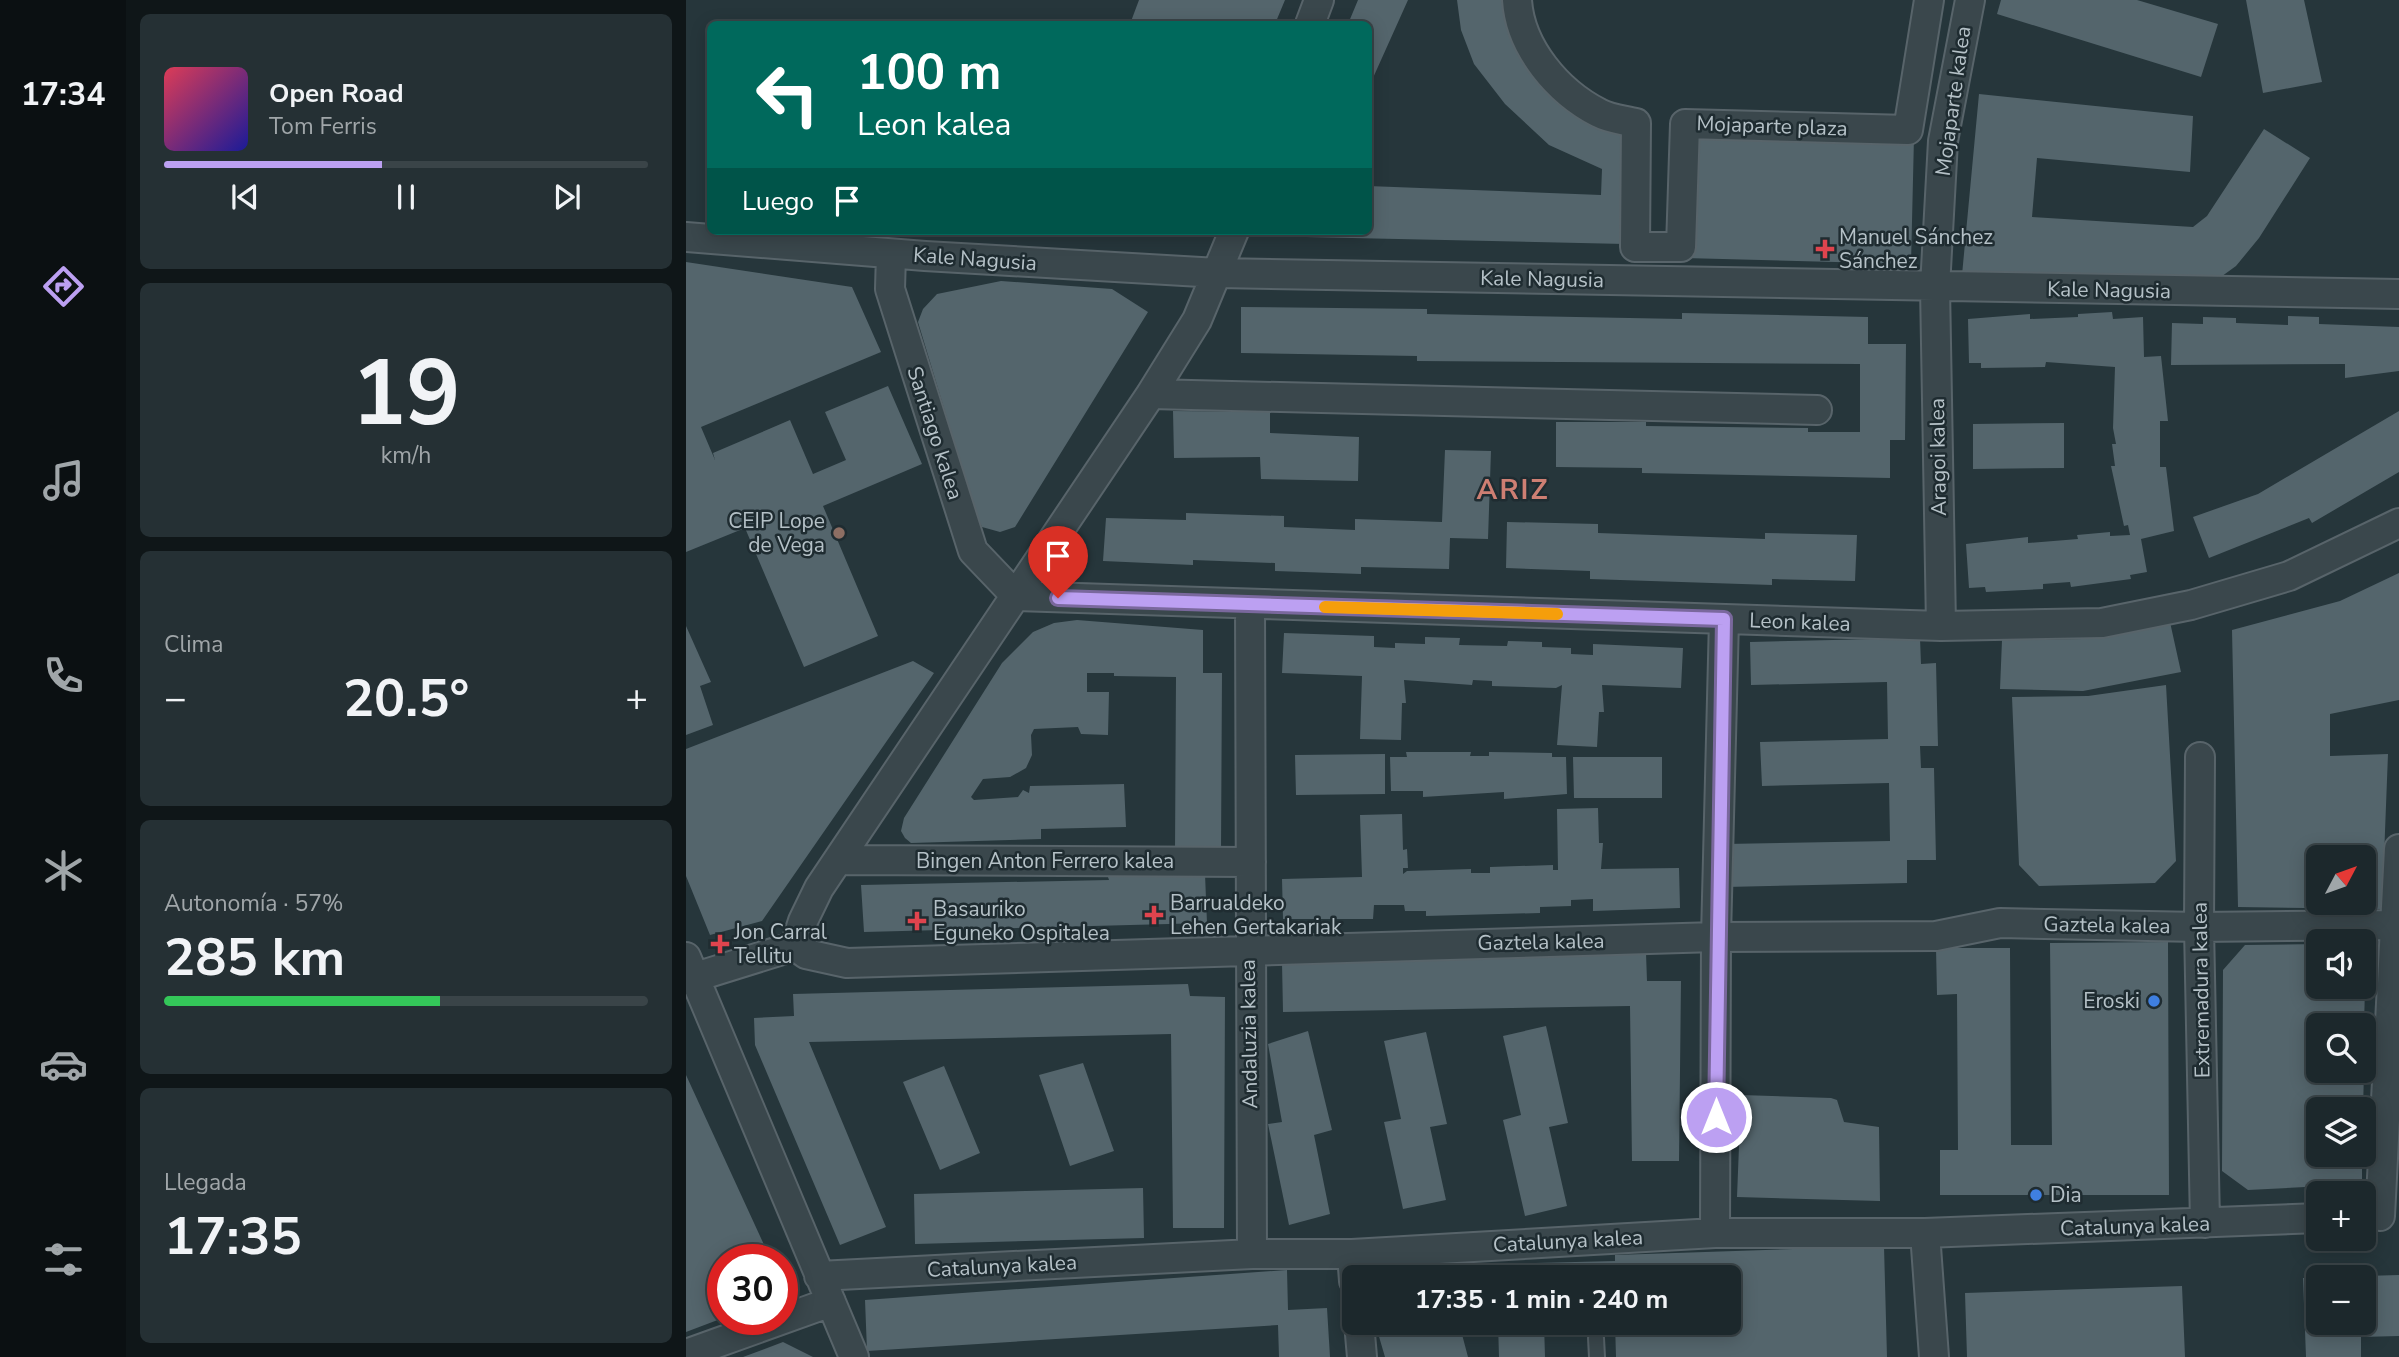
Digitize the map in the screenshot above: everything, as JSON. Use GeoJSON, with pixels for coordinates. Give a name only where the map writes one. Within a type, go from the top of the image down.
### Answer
{"type":"FeatureCollection","features":[{"type":"Feature","properties":{"kind":"street"},"geometry":{"type":"LineString","coordinates":[[1311,21],[1319,0]]}},
{"type":"Feature","properties":{"kind":"street","name":"Mojaparte plaza"},"geometry":{"type":"LineString","coordinates":[[1517,0],[1518,15],[1532,49],[1562,88],[1601,114],[1636,123],[1635,247],[1681,247],[1685,124],[1908,130],[1928,0]]}},
{"type":"Feature","properties":{"kind":"street","name":"Mojaparte kalea"},"geometry":{"type":"LineString","coordinates":[[1935,287],[1943,141],[1970,0]]}},
{"type":"Feature","properties":{"kind":"street"},"geometry":{"type":"LineString","coordinates":[[854,1357],[689,971],[795,946],[803,921],[819,888],[1151,394],[1197,320],[1232,235]]}},
{"type":"Feature","properties":{"kind":"street","name":"Kale Nagusia"},"geometry":{"type":"LineString","coordinates":[[686,237],[891,254],[1218,273],[2399,294]]}},
{"type":"Feature","properties":{"kind":"street","name":"Santiago kalea"},"geometry":{"type":"LineString","coordinates":[[891,254],[890,289],[973,551],[1016,596]]}},
{"type":"Feature","properties":{"kind":"street","name":"Aragoi kalea"},"geometry":{"type":"LineString","coordinates":[[1935,287],[1941,626]]}},
{"type":"Feature","properties":{"kind":"street"},"geometry":{"type":"LineString","coordinates":[[1151,394],[1816,410]]}},
{"type":"Feature","properties":{"kind":"street","name":"Leon kalea"},"geometry":{"type":"LineString","coordinates":[[1016,596],[1941,626],[2102,623],[2191,605],[2289,576],[2399,523]]}},
{"type":"Feature","properties":{"kind":"street","name":"Andaluzia kalea"},"geometry":{"type":"LineString","coordinates":[[1250,604],[1252,1254]]}},
{"type":"Feature","properties":{"kind":"street"},"geometry":{"type":"LineString","coordinates":[[1715,1233],[1716,937],[1724,619]]}},
{"type":"Feature","properties":{"kind":"street","name":"Extremadura kalea"},"geometry":{"type":"LineString","coordinates":[[2200,757],[2199,927],[2205,1223]]}},
{"type":"Feature","properties":{"kind":"street"},"geometry":{"type":"LineString","coordinates":[[2381,1215],[2399,849]]}},
{"type":"Feature","properties":{"kind":"street","name":"Bingen Anton Ferrero kalea"},"geometry":{"type":"LineString","coordinates":[[839,860],[1251,862]]}},
{"type":"Feature","properties":{"kind":"street","name":"Gaztela kalea"},"geometry":{"type":"LineString","coordinates":[[795,946],[806,954],[847,963],[1716,937],[1936,936],[2000,923],[2199,927],[2395,925]]}},
{"type":"Feature","properties":{"kind":"street","name":"Catalunya kalea"},"geometry":{"type":"LineString","coordinates":[[1374,1265],[1715,1233],[1925,1233],[2306,1219]]}},
{"type":"Feature","properties":{"kind":"street"},"geometry":{"type":"LineString","coordinates":[[1925,1233],[1934,1357]]}},
{"type":"Feature","properties":{"kind":"street","name":"Catalunya kalea"},"geometry":{"type":"LineString","coordinates":[[819,1276],[1252,1254],[1342,1266]]}},
{"type":"Feature","properties":{"kind":"street"},"geometry":{"type":"LineString","coordinates":[[686,1354],[831,1303]]}},
{"type":"Feature","properties":{"kind":"street"},"geometry":{"type":"LineString","coordinates":[[1360,1335],[1362,1357]]}},
{"type":"Feature","properties":{"kind":"lane"},"geometry":{"type":"LineString","coordinates":[[1596,1338],[1597,1357]]}},
{"type":"Feature","properties":{"kind":"building"},"geometry":{"type":"Polygon","coordinates":[[[1139,0],[1285,0],[1276,21],[1131,21],[1139,0]]]}},
{"type":"Feature","properties":{"kind":"building"},"geometry":{"type":"Polygon","coordinates":[[[1358,0],[1408,0],[1372,80],[1372,21],[1349,21],[1358,0]]]}},
{"type":"Feature","properties":{"kind":"building"},"geometry":{"type":"Polygon","coordinates":[[[1457,0],[1503,0],[1512,38],[1531,67],[1620,119],[1625,244],[1259,236],[1372,235],[1372,186],[1601,195],[1602,169],[1549,145],[1505,104],[1474,64],[1461,30],[1457,0]]]}},
{"type":"Feature","properties":{"kind":"building"},"geometry":{"type":"Polygon","coordinates":[[[2001,0],[2137,0],[2218,24],[2201,77],[1997,14],[2001,0]]]}},
{"type":"Feature","properties":{"kind":"building"},"geometry":{"type":"Polygon","coordinates":[[[2246,0],[2304,0],[2322,82],[2263,93],[2246,0]]]}},
{"type":"Feature","properties":{"kind":"building"},"geometry":{"type":"Polygon","coordinates":[[[1979,94],[2193,116],[2190,172],[2037,158],[2032,217],[2193,227],[2207,216],[2264,129],[2310,158],[2259,238],[2236,266],[2218,279],[1962,275],[1979,94]]]}},
{"type":"Feature","properties":{"kind":"building"},"geometry":{"type":"Polygon","coordinates":[[[1687,131],[1914,137],[1911,264],[1684,258],[1687,131]]]}},
{"type":"Feature","properties":{"kind":"building"},"geometry":{"type":"Polygon","coordinates":[[[686,262],[852,287],[881,352],[701,427],[715,460],[713,453],[790,420],[813,474],[846,460],[825,412],[888,386],[922,464],[823,506],[878,636],[804,667],[745,528],[686,552],[686,262]]]}},
{"type":"Feature","properties":{"kind":"building"},"geometry":{"type":"Polygon","coordinates":[[[1001,281],[1112,289],[1148,312],[1015,527],[1000,532],[982,527],[976,514],[918,322],[923,309],[937,294],[1001,281]]]}},
{"type":"Feature","properties":{"kind":"building"},"geometry":{"type":"Polygon","coordinates":[[[1241,307],[1427,309],[1427,314],[1682,319],[1682,313],[1868,317],[1868,344],[1906,344],[1905,440],[1890,440],[1890,478],[1642,473],[1642,468],[1556,467],[1556,422],[1646,422],[1646,426],[1808,428],[1808,432],[1860,432],[1860,364],[1417,361],[1417,356],[1241,353],[1241,307]]]}},
{"type":"Feature","properties":{"kind":"building"},"geometry":{"type":"Polygon","coordinates":[[[2112,312],[2113,319],[2143,317],[2144,357],[2161,356],[2168,421],[2160,421],[2160,467],[2166,467],[2174,531],[2141,539],[2147,572],[2130,575],[2131,579],[2071,587],[2070,582],[2043,584],[2043,589],[1986,592],[1985,587],[1969,588],[1966,544],[2028,537],[2028,543],[2078,539],[2077,535],[2110,532],[2110,536],[2130,535],[2128,525],[2124,526],[2111,466],[2115,466],[2112,444],[2116,444],[2113,428],[2115,367],[2046,362],[2045,367],[1981,368],[1981,363],[1969,363],[1968,319],[2030,314],[2030,319],[2078,317],[2078,314],[2112,312]]]}},
{"type":"Feature","properties":{"kind":"building"},"geometry":{"type":"Polygon","coordinates":[[[2288,316],[2319,317],[2319,324],[2399,327],[2399,371],[2345,378],[2345,364],[2171,365],[2172,323],[2203,324],[2203,317],[2236,318],[2236,323],[2288,325],[2288,316]]]}},
{"type":"Feature","properties":{"kind":"building"},"geometry":{"type":"Polygon","coordinates":[[[1173,411],[1270,412],[1270,433],[1359,437],[1358,481],[1261,479],[1260,457],[1174,458],[1173,411]]]}},
{"type":"Feature","properties":{"kind":"building"},"geometry":{"type":"Polygon","coordinates":[[[2399,411],[2399,472],[2312,523],[2309,518],[2209,558],[2193,517],[2258,494],[2399,411]]]}},
{"type":"Feature","properties":{"kind":"building"},"geometry":{"type":"Polygon","coordinates":[[[2064,423],[2064,468],[1973,469],[1973,424],[2064,423]]]}},
{"type":"Feature","properties":{"kind":"building"},"geometry":{"type":"Polygon","coordinates":[[[1445,450],[1491,451],[1488,539],[1450,538],[1449,569],[1361,567],[1361,574],[1275,571],[1275,563],[1193,560],[1193,565],[1103,561],[1106,518],[1186,520],[1186,513],[1284,516],[1284,527],[1355,530],[1355,519],[1442,522],[1445,450]]]}},
{"type":"Feature","properties":{"kind":"building"},"geometry":{"type":"Polygon","coordinates":[[[1507,522],[1598,524],[1598,533],[1765,539],[1765,533],[1857,535],[1855,581],[1772,579],[1772,585],[1590,579],[1590,571],[1506,568],[1507,522]]]}},
{"type":"Feature","properties":{"kind":"building"},"geometry":{"type":"Polygon","coordinates":[[[2399,573],[2399,700],[2330,714],[2330,756],[2388,754],[2382,909],[2376,909],[2376,845],[2306,845],[2306,908],[2238,907],[2232,630],[2340,601],[2399,573]]]}},
{"type":"Feature","properties":{"kind":"building"},"geometry":{"type":"Polygon","coordinates":[[[1077,620],[1203,630],[1203,673],[1222,673],[1221,852],[1175,851],[1176,677],[1114,676],[1114,673],[1087,673],[1087,692],[1109,692],[1108,735],[1081,734],[1078,727],[1034,729],[1031,735],[1032,755],[1026,768],[1010,777],[983,779],[971,797],[974,800],[1018,797],[1023,790],[1029,793],[1030,786],[1124,784],[1126,827],[1041,829],[1041,839],[911,843],[901,831],[904,818],[1002,663],[1033,632],[1054,623],[1077,620]]]}},
{"type":"Feature","properties":{"kind":"building"},"geometry":{"type":"Polygon","coordinates":[[[2170,622],[2181,672],[2083,691],[2000,689],[2002,640],[2083,639],[2170,622]]]}},
{"type":"Feature","properties":{"kind":"building"},"geometry":{"type":"Polygon","coordinates":[[[686,626],[711,682],[700,686],[713,725],[686,735],[686,626]]]}},
{"type":"Feature","properties":{"kind":"building"},"geometry":{"type":"Polygon","coordinates":[[[1284,633],[1374,636],[1374,647],[1395,648],[1395,643],[1425,644],[1425,637],[1460,638],[1459,645],[1507,646],[1508,641],[1542,642],[1542,647],[1571,648],[1571,654],[1593,655],[1593,644],[1683,648],[1681,688],[1602,685],[1604,712],[1599,712],[1597,747],[1557,745],[1562,685],[1556,688],[1492,686],[1492,681],[1473,680],[1472,685],[1404,680],[1406,703],[1402,703],[1401,740],[1360,739],[1362,676],[1282,673],[1284,633]]]}},
{"type":"Feature","properties":{"kind":"building"},"geometry":{"type":"Polygon","coordinates":[[[1920,638],[1921,664],[1936,663],[1938,746],[1920,746],[1921,768],[1934,768],[1936,860],[1907,860],[1907,883],[1726,887],[1725,844],[1890,841],[1889,783],[1762,786],[1760,742],[1888,739],[1887,682],[1751,685],[1750,642],[1920,638]]]}},
{"type":"Feature","properties":{"kind":"building"},"geometry":{"type":"Polygon","coordinates":[[[913,661],[934,673],[762,921],[710,935],[686,876],[686,749],[913,661]]]}},
{"type":"Feature","properties":{"kind":"building"},"geometry":{"type":"Polygon","coordinates":[[[2166,685],[2176,861],[2155,883],[2039,886],[2019,865],[2012,697],[2088,696],[2166,685]]]}},
{"type":"Feature","properties":{"kind":"building"},"geometry":{"type":"Polygon","coordinates":[[[1406,752],[1471,752],[1470,756],[1489,756],[1489,752],[1552,753],[1552,757],[1566,757],[1567,794],[1504,799],[1504,792],[1423,797],[1423,791],[1391,791],[1390,757],[1407,757],[1406,752]]]}},
{"type":"Feature","properties":{"kind":"building"},"geometry":{"type":"Polygon","coordinates":[[[1385,754],[1385,794],[1296,795],[1295,755],[1385,754]]]}},
{"type":"Feature","properties":{"kind":"building"},"geometry":{"type":"Polygon","coordinates":[[[1573,757],[1662,757],[1662,798],[1574,798],[1573,757]]]}},
{"type":"Feature","properties":{"kind":"building"},"geometry":{"type":"Polygon","coordinates":[[[1598,808],[1599,843],[1603,843],[1601,869],[1679,868],[1680,908],[1593,911],[1593,899],[1571,900],[1571,906],[1540,907],[1540,913],[1426,916],[1426,911],[1405,911],[1404,905],[1374,905],[1373,919],[1283,919],[1282,879],[1362,877],[1360,815],[1402,814],[1403,850],[1407,849],[1408,868],[1403,868],[1403,874],[1407,871],[1471,869],[1471,873],[1490,873],[1490,867],[1553,865],[1553,870],[1558,870],[1557,809],[1598,808]]]}},
{"type":"Feature","properties":{"kind":"building"},"geometry":{"type":"Polygon","coordinates":[[[1205,874],[1207,923],[864,932],[861,885],[1109,880],[1108,877],[1205,874]]]}},
{"type":"Feature","properties":{"kind":"building"},"geometry":{"type":"Polygon","coordinates":[[[2168,942],[2169,1195],[1940,1195],[1940,1150],[1958,1150],[1957,994],[1937,995],[1936,948],[2010,948],[2011,1145],[2052,1145],[2050,943],[2168,942]]]}},
{"type":"Feature","properties":{"kind":"building"},"geometry":{"type":"Polygon","coordinates":[[[2306,944],[2306,999],[2365,999],[2364,1013],[2306,1013],[2306,1083],[2364,1083],[2363,1097],[2306,1097],[2306,1167],[2362,1167],[2362,1181],[2306,1181],[2306,1187],[2248,1190],[2222,1171],[2223,970],[2245,945],[2306,944]]]}},
{"type":"Feature","properties":{"kind":"building"},"geometry":{"type":"Polygon","coordinates":[[[1646,953],[1647,981],[1681,981],[1679,1161],[1632,1161],[1630,1006],[1283,1012],[1282,963],[1646,953]]]}},
{"type":"Feature","properties":{"kind":"building"},"geometry":{"type":"Polygon","coordinates":[[[1188,984],[1190,996],[1225,997],[1224,1228],[1173,1228],[1171,1034],[809,1042],[886,1227],[840,1245],[755,1045],[754,1018],[794,1016],[793,994],[1188,984]]]}},
{"type":"Feature","properties":{"kind":"building"},"geometry":{"type":"Polygon","coordinates":[[[1546,1026],[1568,1123],[1549,1127],[1567,1206],[1525,1216],[1503,1120],[1521,1115],[1503,1036],[1546,1026]]]}},
{"type":"Feature","properties":{"kind":"building"},"geometry":{"type":"Polygon","coordinates":[[[1308,1031],[1332,1130],[1314,1135],[1330,1214],[1289,1225],[1268,1124],[1282,1122],[1268,1044],[1308,1031]]]}},
{"type":"Feature","properties":{"kind":"building"},"geometry":{"type":"Polygon","coordinates":[[[1426,1032],[1447,1124],[1430,1127],[1446,1200],[1403,1209],[1384,1122],[1401,1119],[1384,1041],[1426,1032]]]}},
{"type":"Feature","properties":{"kind":"building"},"geometry":{"type":"Polygon","coordinates":[[[1083,1063],[1114,1151],[1070,1166],[1039,1075],[1083,1063]]]}},
{"type":"Feature","properties":{"kind":"building"},"geometry":{"type":"Polygon","coordinates":[[[944,1066],[980,1153],[940,1170],[903,1082],[944,1066]]]}},
{"type":"Feature","properties":{"kind":"building"},"geometry":{"type":"Polygon","coordinates":[[[686,1075],[764,1244],[707,1244],[707,1324],[686,1332],[686,1075]]]}},
{"type":"Feature","properties":{"kind":"building"},"geometry":{"type":"Polygon","coordinates":[[[1741,1095],[1831,1098],[1837,1100],[1844,1122],[1879,1127],[1880,1201],[1737,1197],[1741,1095]]]}},
{"type":"Feature","properties":{"kind":"building"},"geometry":{"type":"Polygon","coordinates":[[[1143,1188],[1144,1238],[915,1244],[914,1194],[1143,1188]]]}},
{"type":"Feature","properties":{"kind":"building"},"geometry":{"type":"Polygon","coordinates":[[[1884,1246],[1887,1357],[1616,1357],[1615,1335],[1741,1335],[1741,1265],[1535,1265],[1615,1261],[1615,1255],[1884,1246]]]}},
{"type":"Feature","properties":{"kind":"building"},"geometry":{"type":"Polygon","coordinates":[[[1287,1270],[1288,1310],[1327,1308],[1330,1357],[1279,1357],[1278,1325],[867,1351],[865,1300],[1287,1270]]]}},
{"type":"Feature","properties":{"kind":"building"},"geometry":{"type":"Polygon","coordinates":[[[2399,1275],[2399,1336],[2361,1337],[2361,1357],[2306,1357],[2303,1278],[2306,1278],[2306,1335],[2376,1335],[2376,1276],[2399,1275]]]}},
{"type":"Feature","properties":{"kind":"building"},"geometry":{"type":"Polygon","coordinates":[[[2182,1286],[2185,1357],[1967,1357],[1965,1293],[2182,1286]]]}},
{"type":"Feature","properties":{"kind":"building"},"geometry":{"type":"Polygon","coordinates":[[[1379,1335],[1462,1335],[1468,1357],[1385,1357],[1379,1335]]]}},
{"type":"Feature","properties":{"kind":"building"},"geometry":{"type":"Polygon","coordinates":[[[1498,1335],[1544,1335],[1545,1357],[1499,1357],[1498,1335]]]}},
{"type":"Feature","properties":{"kind":"building"},"geometry":{"type":"Polygon","coordinates":[[[783,1342],[813,1357],[743,1357],[783,1342]]]}},
{"type":"Feature","properties":{"kind":"slow traffic"},"geometry":{"type":"LineString","coordinates":[[1325,607],[1557,614]]}},
{"type":"Feature","properties":{"kind":"place","name":"Manuel Sánchez Sánchez"},"geometry":{"type":"Point","coordinates":[1825,249]}},
{"type":"Feature","properties":{"kind":"place","name":"CEIP Lope de Vega"},"geometry":{"type":"Point","coordinates":[839,533]}},
{"type":"Feature","properties":{"kind":"place","name":"Barrualdeko Lehen Gertakariak"},"geometry":{"type":"Point","coordinates":[1154,915]}},
{"type":"Feature","properties":{"kind":"place","name":"Basauriko Eguneko Ospitalea"},"geometry":{"type":"Point","coordinates":[917,921]}},
{"type":"Feature","properties":{"kind":"place","name":"Jon Carral Tellitu"},"geometry":{"type":"Point","coordinates":[720,944]}},
{"type":"Feature","properties":{"kind":"place","name":"Eroski"},"geometry":{"type":"Point","coordinates":[2154,1001]}},
{"type":"Feature","properties":{"kind":"place","name":"Dia"},"geometry":{"type":"Point","coordinates":[2036,1195]}},
{"type":"Feature","properties":{"kind":"district","name":"ARIZ"},"geometry":{"type":"Point","coordinates":[1513,490]}},
{"type":"Feature","properties":{"kind":"route"},"geometry":{"type":"LineString","coordinates":[[1058,598],[1724,619],[1716,937],[1716,1117]]}}]}
